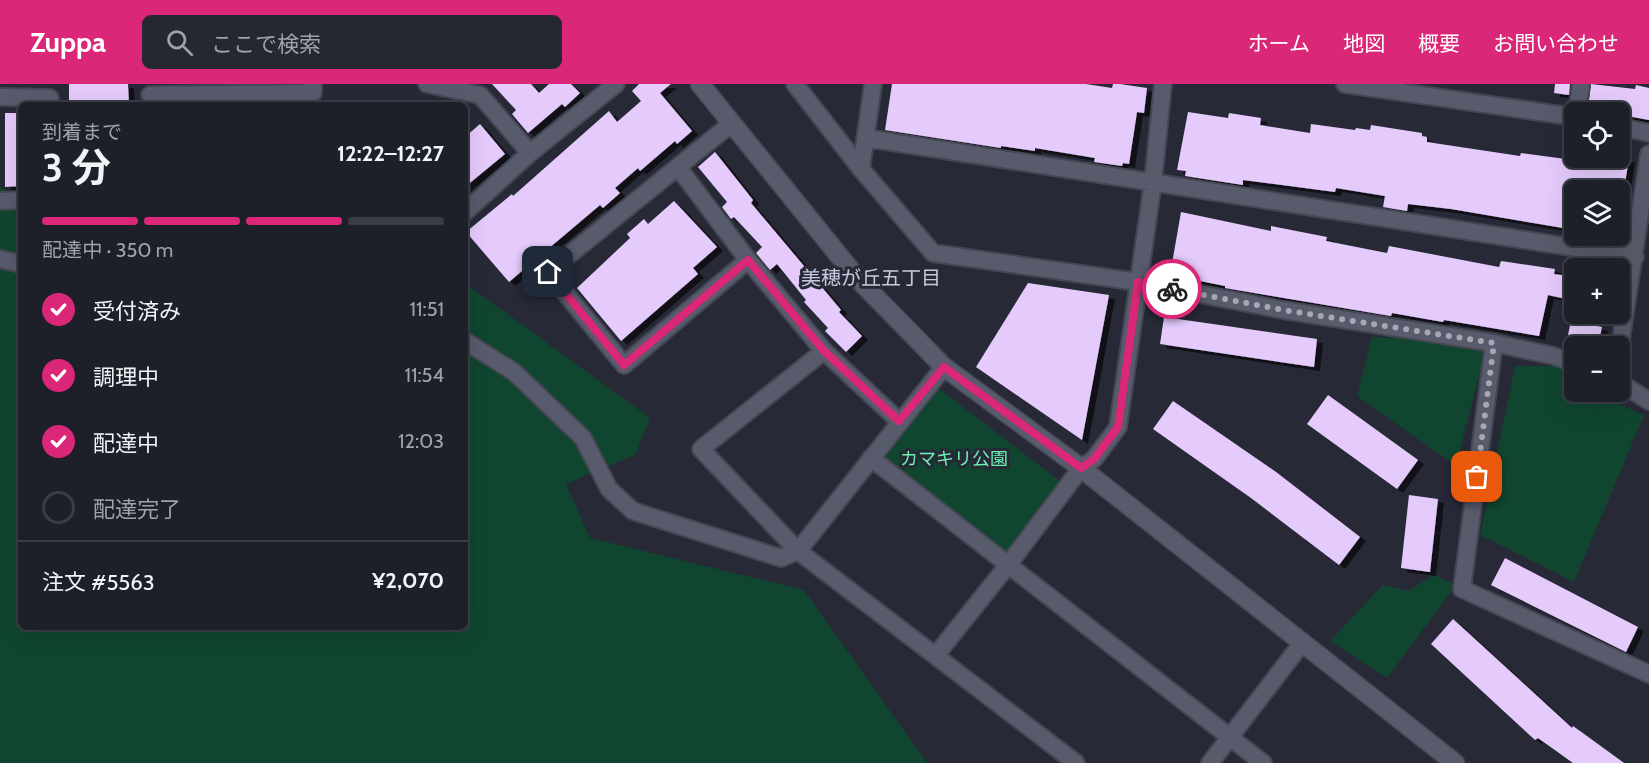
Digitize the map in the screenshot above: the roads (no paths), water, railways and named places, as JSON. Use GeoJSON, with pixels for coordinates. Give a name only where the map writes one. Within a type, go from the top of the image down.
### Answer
{"type":"FeatureCollection","features":[{"type":"Feature","properties":{"kind":"street"},"geometry":{"type":"LineString","coordinates":[[150,95],[313,93],[313,84]]}},
{"type":"Feature","properties":{"kind":"street"},"geometry":{"type":"LineString","coordinates":[[427,84],[480,95],[530,153]]}},
{"type":"Feature","properties":{"kind":"street"},"geometry":{"type":"LineString","coordinates":[[700,84],[858,279],[944,367],[1081,468],[1455,763]]}},
{"type":"Feature","properties":{"kind":"street"},"geometry":{"type":"LineString","coordinates":[[795,84],[861,169],[933,253],[1138,282],[1283,310],[1494,343],[1564,360]]}},
{"type":"Feature","properties":{"kind":"street"},"geometry":{"type":"LineString","coordinates":[[861,169],[873,84]]}},
{"type":"Feature","properties":{"kind":"street"},"geometry":{"type":"LineString","coordinates":[[936,655],[1081,468],[1094,459],[1118,427],[1153,182],[1163,84]]}},
{"type":"Feature","properties":{"kind":"street"},"geometry":{"type":"LineString","coordinates":[[1345,84],[1564,113]]}},
{"type":"Feature","properties":{"kind":"street"},"geometry":{"type":"LineString","coordinates":[[1578,102],[1581,84]]}},
{"type":"Feature","properties":{"kind":"street"},"geometry":{"type":"LineString","coordinates":[[468,209],[530,153],[614,85]]}},
{"type":"Feature","properties":{"kind":"street"},"geometry":{"type":"LineString","coordinates":[[0,97],[50,96]]}},
{"type":"Feature","properties":{"kind":"street"},"geometry":{"type":"LineString","coordinates":[[732,123],[548,272],[624,365],[748,260]]}},
{"type":"Feature","properties":{"kind":"street"},"geometry":{"type":"LineString","coordinates":[[1630,129],[1649,133]]}},
{"type":"Feature","properties":{"kind":"street"},"geometry":{"type":"LineString","coordinates":[[866,138],[1635,257]]}},
{"type":"Feature","properties":{"kind":"street"},"geometry":{"type":"LineString","coordinates":[[1622,336],[1649,153]]}},
{"type":"Feature","properties":{"kind":"street"},"geometry":{"type":"LineString","coordinates":[[678,167],[748,260],[824,351],[899,421]]}},
{"type":"Feature","properties":{"kind":"street"},"geometry":{"type":"LineString","coordinates":[[0,201],[18,200]]}},
{"type":"Feature","properties":{"kind":"street"},"geometry":{"type":"LineString","coordinates":[[0,259],[18,263]]}},
{"type":"Feature","properties":{"kind":"street"},"geometry":{"type":"LineString","coordinates":[[468,343],[514,372],[583,438],[609,489],[633,511],[781,558],[798,551],[944,367]]}},
{"type":"Feature","properties":{"kind":"street"},"geometry":{"type":"LineString","coordinates":[[1494,343],[1462,589],[1649,674]]}},
{"type":"Feature","properties":{"kind":"street"},"geometry":{"type":"LineString","coordinates":[[824,351],[701,449],[798,551],[1076,763]]}},
{"type":"Feature","properties":{"kind":"street"},"geometry":{"type":"LineString","coordinates":[[1630,389],[1649,401]]}},
{"type":"Feature","properties":{"kind":"street"},"geometry":{"type":"LineString","coordinates":[[871,458],[1263,763]]}},
{"type":"Feature","properties":{"kind":"street"},"geometry":{"type":"LineString","coordinates":[[1210,763],[1302,643]]}},
{"type":"Feature","properties":{"kind":"district","name":"美穂が丘五丁目"},"geometry":{"type":"Point","coordinates":[871,278]}},
{"type":"Feature","properties":{"kind":"park label","name":"カマキリ公園"},"geometry":{"type":"Point","coordinates":[954,459]}}]}
